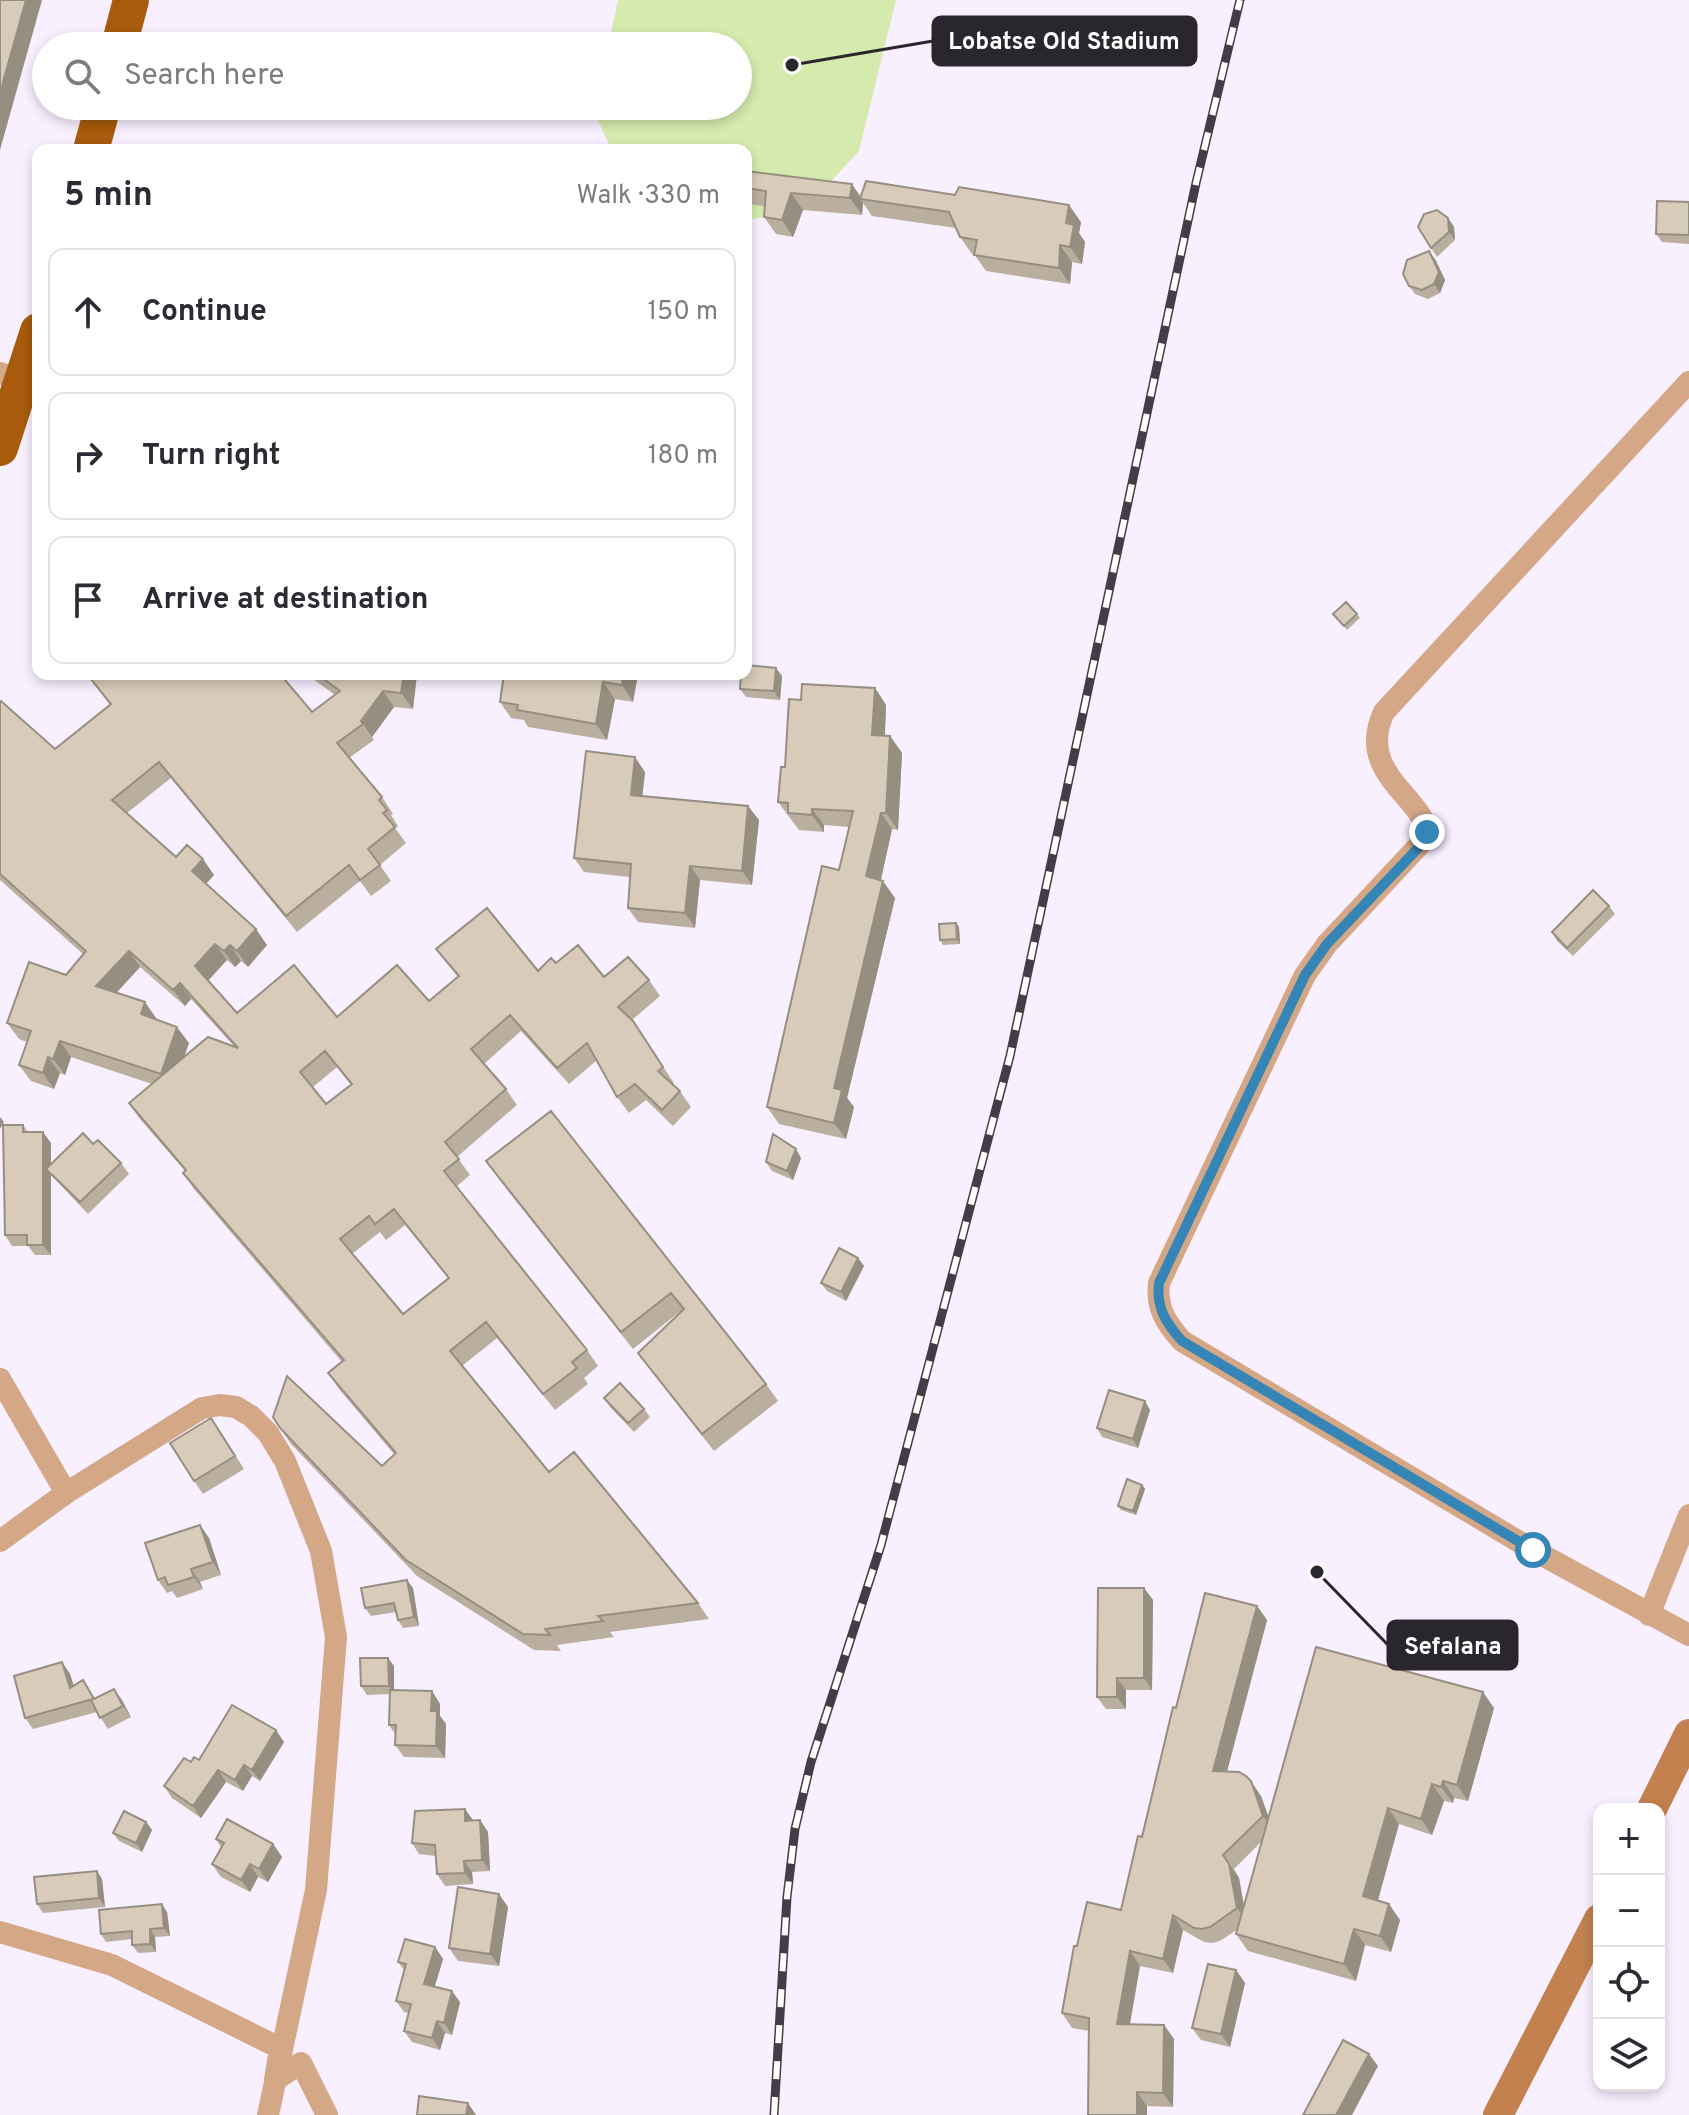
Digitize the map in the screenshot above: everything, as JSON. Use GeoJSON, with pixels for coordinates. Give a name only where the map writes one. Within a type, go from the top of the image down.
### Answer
{"type":"FeatureCollection","features":[{"type":"Feature","properties":{"kind":"highway"},"geometry":{"type":"LineString","coordinates":[[123,32],[131,0]]}},
{"type":"Feature","properties":{"kind":"highway"},"geometry":{"type":"LineString","coordinates":[[93,144],[99,120]]}},
{"type":"Feature","properties":{"kind":"highway"},"geometry":{"type":"LineString","coordinates":[[0,448],[12,377],[32,342]]}},
{"type":"Feature","properties":{"kind":"main road"},"geometry":{"type":"LineString","coordinates":[[1655,1803],[1689,1734]]}},
{"type":"Feature","properties":{"kind":"main road"},"geometry":{"type":"LineString","coordinates":[[1498,2115],[1593,1931]]}},
{"type":"Feature","properties":{"kind":"street"},"geometry":{"type":"LineString","coordinates":[[1689,382],[1384,712],[1377,734],[1381,762],[1424,822],[1427,832],[1425,839],[1327,944],[1305,975],[1212,1167],[1159,1283],[1157,1296],[1168,1326],[1182,1341],[1428,1488],[1689,1635]]}},
{"type":"Feature","properties":{"kind":"street"},"geometry":{"type":"LineString","coordinates":[[0,1379],[66,1493]]}},
{"type":"Feature","properties":{"kind":"street"},"geometry":{"type":"LineString","coordinates":[[0,1541],[66,1493],[202,1408],[220,1405],[236,1407],[251,1416],[268,1433],[285,1461],[321,1551],[334,1614],[335,1666],[316,1890],[268,2115]]}},
{"type":"Feature","properties":{"kind":"street"},"geometry":{"type":"LineString","coordinates":[[1649,1615],[1689,1515]]}},
{"type":"Feature","properties":{"kind":"street"},"geometry":{"type":"LineString","coordinates":[[0,1932],[112,1965],[280,2048],[275,2080]]}},
{"type":"Feature","properties":{"kind":"street"},"geometry":{"type":"LineString","coordinates":[[275,2080],[301,2063],[327,2115]]}},
{"type":"Feature","properties":{"kind":"green space"},"geometry":{"type":"Polygon","coordinates":[[[618,0],[896,0],[859,151],[804,210],[752,219],[752,144],[609,144],[598,120],[752,120],[752,32],[611,32],[618,0]]]}},
{"type":"Feature","properties":{"kind":"building"},"geometry":{"type":"Polygon","coordinates":[[[0,0],[26,0],[0,93],[0,0]]]}},
{"type":"Feature","properties":{"kind":"building"},"geometry":{"type":"Polygon","coordinates":[[[752,172],[852,184],[850,198],[791,193],[782,220],[764,217],[766,191],[752,189],[752,172]]]}},
{"type":"Feature","properties":{"kind":"building"},"geometry":{"type":"Polygon","coordinates":[[[866,181],[955,195],[959,187],[1069,205],[1066,223],[1074,225],[1070,247],[1060,245],[1059,268],[974,255],[977,240],[960,237],[949,212],[860,199],[866,181]]]}},
{"type":"Feature","properties":{"kind":"building"},"geometry":{"type":"Polygon","coordinates":[[[1657,201],[1689,202],[1689,235],[1656,234],[1657,201]]]}},
{"type":"Feature","properties":{"kind":"building"},"geometry":{"type":"Polygon","coordinates":[[[1437,210],[1448,218],[1449,232],[1431,248],[1418,227],[1424,214],[1437,210]]]}},
{"type":"Feature","properties":{"kind":"building"},"geometry":{"type":"Polygon","coordinates":[[[1429,251],[1439,272],[1434,284],[1422,290],[1409,286],[1403,274],[1407,260],[1429,251]]]}},
{"type":"Feature","properties":{"kind":"building"},"geometry":{"type":"Polygon","coordinates":[[[1346,602],[1357,614],[1344,626],[1333,614],[1346,602]]]}},
{"type":"Feature","properties":{"kind":"building"},"geometry":{"type":"Polygon","coordinates":[[[752,666],[776,668],[774,691],[740,689],[741,680],[752,680],[752,666]]]}},
{"type":"Feature","properties":{"kind":"building"},"geometry":{"type":"Polygon","coordinates":[[[92,680],[285,680],[312,712],[340,691],[325,680],[403,680],[401,693],[383,691],[361,721],[363,724],[337,743],[382,797],[379,800],[387,810],[383,813],[395,827],[368,849],[380,865],[360,880],[349,865],[286,916],[159,762],[112,800],[176,857],[187,845],[203,859],[192,871],[256,929],[237,951],[230,945],[224,951],[215,944],[195,966],[237,1013],[294,965],[337,1017],[397,965],[429,1001],[459,976],[436,949],[487,908],[538,971],[551,958],[556,963],[578,945],[604,977],[628,957],[649,980],[618,1007],[633,1021],[663,1067],[658,1071],[680,1091],[662,1110],[635,1084],[617,1097],[587,1043],[557,1068],[510,1015],[471,1049],[506,1089],[445,1142],[459,1159],[444,1171],[587,1350],[572,1362],[577,1368],[543,1394],[486,1322],[450,1351],[549,1472],[574,1452],[698,1603],[598,1616],[603,1621],[545,1629],[550,1635],[523,1634],[406,1560],[280,1428],[273,1417],[287,1376],[382,1466],[396,1453],[328,1373],[344,1360],[183,1173],[186,1170],[129,1103],[208,1037],[238,1048],[180,983],[173,990],[129,951],[96,986],[145,1002],[141,1014],[177,1027],[161,1074],[60,1041],[53,1059],[48,1057],[43,1073],[19,1065],[31,1031],[7,1023],[29,962],[66,975],[86,951],[0,874],[0,702],[55,749],[111,704],[92,680]],[[325,1051],[300,1072],[326,1104],[352,1084],[325,1051]],[[394,1209],[375,1224],[369,1216],[340,1239],[403,1314],[449,1278],[394,1209]]]}},
{"type":"Feature","properties":{"kind":"building"},"geometry":{"type":"Polygon","coordinates":[[[503,680],[622,680],[622,685],[603,682],[596,724],[517,710],[518,705],[500,702],[503,680]]]}},
{"type":"Feature","properties":{"kind":"building"},"geometry":{"type":"Polygon","coordinates":[[[802,684],[875,688],[872,735],[890,736],[886,813],[881,813],[866,876],[883,881],[834,1088],[842,1090],[834,1123],[767,1107],[822,866],[839,870],[853,811],[812,809],[812,815],[788,813],[788,803],[778,802],[781,767],[785,767],[789,699],[801,700],[802,684]]]}},
{"type":"Feature","properties":{"kind":"building"},"geometry":{"type":"Polygon","coordinates":[[[586,751],[635,757],[631,795],[748,806],[742,871],[690,866],[685,913],[628,908],[631,864],[574,858],[586,751]]]}},
{"type":"Feature","properties":{"kind":"building"},"geometry":{"type":"Polygon","coordinates":[[[1593,890],[1609,906],[1567,948],[1552,932],[1593,890]]]}},
{"type":"Feature","properties":{"kind":"building"},"geometry":{"type":"Polygon","coordinates":[[[956,923],[957,939],[940,940],[939,924],[956,923]]]}},
{"type":"Feature","properties":{"kind":"building"},"geometry":{"type":"Polygon","coordinates":[[[551,1111],[766,1384],[702,1434],[638,1353],[684,1309],[671,1293],[621,1332],[486,1161],[551,1111]]]}},
{"type":"Feature","properties":{"kind":"building"},"geometry":{"type":"Polygon","coordinates":[[[3,1125],[23,1125],[23,1132],[43,1132],[43,1245],[27,1245],[27,1235],[5,1235],[3,1125]]]}},
{"type":"Feature","properties":{"kind":"building"},"geometry":{"type":"Polygon","coordinates":[[[83,1133],[93,1144],[98,1140],[121,1163],[80,1202],[46,1169],[83,1133]]]}},
{"type":"Feature","properties":{"kind":"building"},"geometry":{"type":"Polygon","coordinates":[[[773,1134],[796,1149],[787,1171],[766,1162],[773,1134]]]}},
{"type":"Feature","properties":{"kind":"building"},"geometry":{"type":"Polygon","coordinates":[[[839,1248],[858,1258],[841,1292],[821,1283],[839,1248]]]}},
{"type":"Feature","properties":{"kind":"building"},"geometry":{"type":"Polygon","coordinates":[[[620,1383],[644,1409],[628,1423],[604,1398],[620,1383]]]}},
{"type":"Feature","properties":{"kind":"building"},"geometry":{"type":"Polygon","coordinates":[[[1109,1390],[1145,1401],[1133,1439],[1097,1428],[1109,1390]]]}},
{"type":"Feature","properties":{"kind":"building"},"geometry":{"type":"Polygon","coordinates":[[[211,1418],[235,1456],[194,1481],[170,1443],[211,1418]]]}},
{"type":"Feature","properties":{"kind":"building"},"geometry":{"type":"Polygon","coordinates":[[[1127,1479],[1142,1485],[1133,1511],[1118,1506],[1127,1479]]]}},
{"type":"Feature","properties":{"kind":"building"},"geometry":{"type":"Polygon","coordinates":[[[200,1525],[213,1562],[191,1569],[194,1577],[168,1585],[165,1577],[158,1580],[145,1543],[200,1525]]]}},
{"type":"Feature","properties":{"kind":"building"},"geometry":{"type":"Polygon","coordinates":[[[407,1580],[414,1617],[398,1620],[394,1603],[365,1608],[361,1588],[407,1580]]]}},
{"type":"Feature","properties":{"kind":"building"},"geometry":{"type":"Polygon","coordinates":[[[1098,1588],[1144,1588],[1144,1678],[1117,1678],[1117,1697],[1097,1697],[1098,1588]]]}},
{"type":"Feature","properties":{"kind":"building"},"geometry":{"type":"Polygon","coordinates":[[[1205,1593],[1257,1606],[1213,1771],[1239,1772],[1246,1776],[1251,1781],[1263,1816],[1223,1855],[1229,1864],[1237,1908],[1210,1927],[1202,1929],[1194,1928],[1173,1915],[1163,1959],[1130,1951],[1117,2024],[1164,2025],[1163,2093],[1137,2092],[1137,2115],[1088,2115],[1089,2018],[1062,2013],[1074,1946],[1077,1946],[1087,1902],[1121,1910],[1138,1836],[1142,1837],[1173,1707],[1176,1708],[1205,1593]]]}},
{"type":"Feature","properties":{"kind":"building"},"geometry":{"type":"Polygon","coordinates":[[[1316,1647],[1483,1692],[1457,1785],[1443,1781],[1441,1787],[1432,1784],[1421,1819],[1388,1808],[1363,1896],[1389,1904],[1380,1936],[1354,1929],[1344,1964],[1236,1934],[1316,1647]]]}},
{"type":"Feature","properties":{"kind":"building"},"geometry":{"type":"Polygon","coordinates":[[[360,1658],[388,1658],[389,1686],[361,1686],[360,1658]]]}},
{"type":"Feature","properties":{"kind":"building"},"geometry":{"type":"Polygon","coordinates":[[[62,1662],[70,1688],[83,1680],[94,1699],[114,1689],[123,1706],[100,1718],[93,1699],[25,1718],[14,1676],[62,1662]]]}},
{"type":"Feature","properties":{"kind":"building"},"geometry":{"type":"Polygon","coordinates":[[[390,1690],[432,1691],[431,1711],[437,1711],[436,1746],[395,1745],[396,1725],[389,1725],[390,1690]]]}},
{"type":"Feature","properties":{"kind":"building"},"geometry":{"type":"Polygon","coordinates":[[[232,1705],[276,1730],[252,1770],[244,1765],[235,1780],[218,1770],[193,1806],[164,1786],[184,1758],[191,1762],[194,1757],[199,1760],[232,1705]]]}},
{"type":"Feature","properties":{"kind":"building"},"geometry":{"type":"Polygon","coordinates":[[[465,1809],[465,1821],[480,1820],[482,1860],[464,1861],[465,1873],[437,1874],[435,1845],[412,1843],[415,1811],[465,1809]]]}},
{"type":"Feature","properties":{"kind":"building"},"geometry":{"type":"Polygon","coordinates":[[[124,1811],[146,1822],[136,1843],[113,1833],[124,1811]]]}},
{"type":"Feature","properties":{"kind":"building"},"geometry":{"type":"Polygon","coordinates":[[[227,1819],[273,1844],[259,1869],[250,1864],[241,1880],[212,1864],[224,1843],[216,1839],[227,1819]]]}},
{"type":"Feature","properties":{"kind":"building"},"geometry":{"type":"Polygon","coordinates":[[[97,1871],[99,1898],[37,1904],[34,1877],[97,1871]]]}},
{"type":"Feature","properties":{"kind":"building"},"geometry":{"type":"Polygon","coordinates":[[[458,1887],[499,1894],[490,1954],[449,1948],[458,1887]]]}},
{"type":"Feature","properties":{"kind":"building"},"geometry":{"type":"Polygon","coordinates":[[[162,1904],[164,1928],[150,1929],[150,1944],[132,1945],[132,1931],[101,1934],[99,1910],[162,1904]]]}},
{"type":"Feature","properties":{"kind":"building"},"geometry":{"type":"Polygon","coordinates":[[[405,1939],[435,1947],[424,1984],[452,1991],[444,2023],[437,2021],[432,2038],[404,2031],[411,2004],[396,2001],[406,1964],[398,1962],[405,1939]]]}},
{"type":"Feature","properties":{"kind":"building"},"geometry":{"type":"Polygon","coordinates":[[[1208,1964],[1236,1970],[1221,2034],[1192,2028],[1208,1964]]]}},
{"type":"Feature","properties":{"kind":"building"},"geometry":{"type":"Polygon","coordinates":[[[1343,2040],[1369,2054],[1336,2115],[1303,2115],[1343,2040]]]}},
{"type":"Feature","properties":{"kind":"building"},"geometry":{"type":"Polygon","coordinates":[[[419,2096],[468,2103],[466,2115],[417,2115],[419,2096]]]}},
{"type":"Feature","properties":{"kind":"railway"},"geometry":{"type":"LineString","coordinates":[[774,2115],[787,1897],[795,1829],[811,1762],[881,1545],[1010,1056],[1196,183],[1240,0]]}},
{"type":"Feature","properties":{"kind":"place","name":"Lobatse Old Stadium"},"geometry":{"type":"Point","coordinates":[792,65]}},
{"type":"Feature","properties":{"kind":"place","name":"Sefalana"},"geometry":{"type":"Point","coordinates":[1317,1572]}},
{"type":"Feature","properties":{"kind":"route"},"geometry":{"type":"LineString","coordinates":[[1427,832],[1421,845],[1327,944],[1305,975],[1201,1190],[1159,1283],[1157,1296],[1168,1326],[1182,1341],[1533,1550]]}}]}
